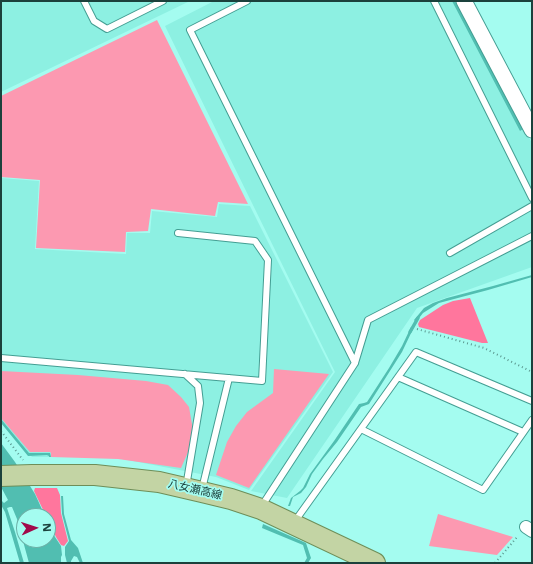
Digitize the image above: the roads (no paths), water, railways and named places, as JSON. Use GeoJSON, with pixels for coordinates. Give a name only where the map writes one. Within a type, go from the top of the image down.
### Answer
{"type":"FeatureCollection","features":[{"type":"Feature","properties":{"kind":"main road","name":"八女瀬高線"},"geometry":{"type":"LineString","coordinates":[[1,476],[95,475],[159,482],[194,490],[231,499],[261,509],[375,563]]}},
{"type":"Feature","properties":{"kind":"street"},"geometry":{"type":"LineString","coordinates":[[464,1],[532,130]]}},
{"type":"Feature","properties":{"kind":"lane"},"geometry":{"type":"LineString","coordinates":[[84,1],[94,22],[107,28],[163,1]]}},
{"type":"Feature","properties":{"kind":"lane"},"geometry":{"type":"LineString","coordinates":[[247,1],[190,30],[355,363]]}},
{"type":"Feature","properties":{"kind":"lane"},"geometry":{"type":"LineString","coordinates":[[434,1],[532,198]]}},
{"type":"Feature","properties":{"kind":"lane"},"geometry":{"type":"LineString","coordinates":[[450,253],[532,206]]}},
{"type":"Feature","properties":{"kind":"lane"},"geometry":{"type":"LineString","coordinates":[[1,358],[262,381],[268,260],[256,241],[178,233]]}},
{"type":"Feature","properties":{"kind":"lane"},"geometry":{"type":"LineString","coordinates":[[265,501],[355,363],[368,320],[532,236]]}},
{"type":"Feature","properties":{"kind":"lane"},"geometry":{"type":"LineString","coordinates":[[293,524],[416,352],[532,401]]}},
{"type":"Feature","properties":{"kind":"lane"},"geometry":{"type":"LineString","coordinates":[[185,374],[198,386],[200,403],[188,478],[194,490]]}},
{"type":"Feature","properties":{"kind":"lane"},"geometry":{"type":"LineString","coordinates":[[194,490],[229,378]]}},
{"type":"Feature","properties":{"kind":"lane"},"geometry":{"type":"LineString","coordinates":[[398,378],[524,432]]}},
{"type":"Feature","properties":{"kind":"lane"},"geometry":{"type":"LineString","coordinates":[[361,430],[483,490],[532,420]]}},
{"type":"Feature","properties":{"kind":"waterway"},"geometry":{"type":"LineString","coordinates":[[410,332],[418,318]]}}]}
